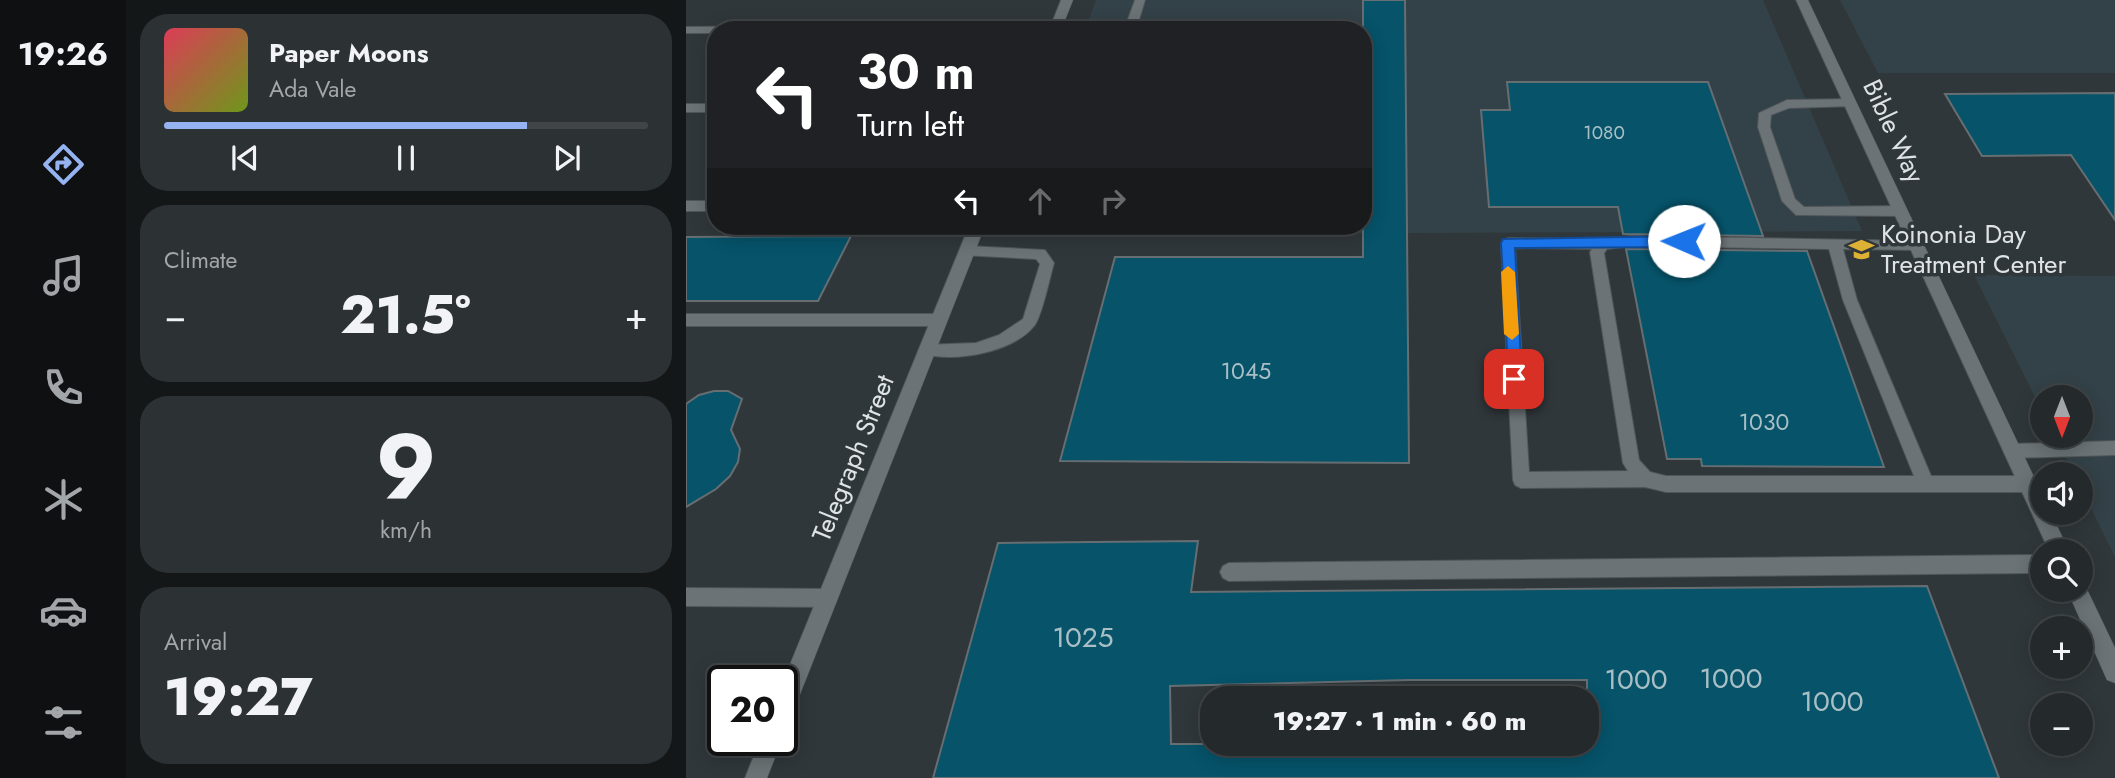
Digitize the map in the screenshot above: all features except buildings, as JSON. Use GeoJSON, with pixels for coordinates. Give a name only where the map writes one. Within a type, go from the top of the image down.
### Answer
{"type":"FeatureCollection","features":[{"type":"Feature","properties":{"kind":"street"},"geometry":{"type":"LineString","coordinates":[[1059,21],[1067,0]]}},
{"type":"Feature","properties":{"kind":"street","name":"Bible Way"},"geometry":{"type":"LineString","coordinates":[[1802,0],[2053,539]]}},
{"type":"Feature","properties":{"kind":"street","name":"Telegraph Street"},"geometry":{"type":"LineString","coordinates":[[798,672],[973,235]]}},
{"type":"Feature","properties":{"kind":"street"},"geometry":{"type":"LineString","coordinates":[[2082,602],[2115,673]]}},
{"type":"Feature","properties":{"kind":"street"},"geometry":{"type":"LineString","coordinates":[[756,778],[765,756]]}},
{"type":"Feature","properties":{"kind":"lane"},"geometry":{"type":"LineString","coordinates":[[1133,21],[1140,0]]}},
{"type":"Feature","properties":{"kind":"lane"},"geometry":{"type":"LineString","coordinates":[[686,30],[707,30]]}},
{"type":"Feature","properties":{"kind":"lane"},"geometry":{"type":"LineString","coordinates":[[1850,103],[1787,104],[1765,113],[1765,127],[1789,201],[1801,212],[1900,211]]}},
{"type":"Feature","properties":{"kind":"lane"},"geometry":{"type":"LineString","coordinates":[[686,108],[707,108]]}},
{"type":"Feature","properties":{"kind":"lane"},"geometry":{"type":"LineString","coordinates":[[686,206],[707,206]]}},
{"type":"Feature","properties":{"kind":"lane"},"geometry":{"type":"LineString","coordinates":[[1916,244],[1633,241],[1602,244],[1508,243],[1521,480],[1646,479],[1666,484],[2028,484]]}},
{"type":"Feature","properties":{"kind":"lane"},"geometry":{"type":"LineString","coordinates":[[1834,243],[1850,300],[1926,484]]}},
{"type":"Feature","properties":{"kind":"lane"},"geometry":{"type":"LineString","coordinates":[[1602,244],[1597,253],[1631,463],[1646,479]]}},
{"type":"Feature","properties":{"kind":"lane"},"geometry":{"type":"LineString","coordinates":[[927,349],[976,349],[1003,341],[1029,322],[1047,263],[1040,254],[967,251]]}},
{"type":"Feature","properties":{"kind":"lane"},"geometry":{"type":"LineString","coordinates":[[686,320],[939,320]]}},
{"type":"Feature","properties":{"kind":"lane"},"geometry":{"type":"LineString","coordinates":[[2012,451],[2115,448]]}},
{"type":"Feature","properties":{"kind":"lane"},"geometry":{"type":"LineString","coordinates":[[1229,572],[2030,564]]}},
{"type":"Feature","properties":{"kind":"lane"},"geometry":{"type":"LineString","coordinates":[[686,597],[828,598]]}},
{"type":"Feature","properties":{"kind":"shaded area"},"geometry":{"type":"Polygon","coordinates":[[[1096,0],[1763,0],[1862,231],[1372,233],[1372,21],[1088,21],[1096,0]]]}},
{"type":"Feature","properties":{"kind":"shaded area"},"geometry":{"type":"Polygon","coordinates":[[[1840,0],[2115,0],[2115,73],[1878,73],[1840,0]]]}},
{"type":"Feature","properties":{"kind":"shaded area"},"geometry":{"type":"Polygon","coordinates":[[[1974,275],[2115,276],[2115,557],[2093,512],[2093,462],[2068,462],[2061,448],[2093,448],[2093,385],[2030,387],[1974,275]]]}},
{"type":"Feature","properties":{"kind":"slow traffic"},"geometry":{"type":"LineString","coordinates":[[1508,272],[1512,334]]}},
{"type":"Feature","properties":{"kind":"place","name":"Koinonia Day Treatment Center"},"geometry":{"type":"Point","coordinates":[1861,249]}},
{"type":"Feature","properties":{"kind":"route"},"geometry":{"type":"LineString","coordinates":[[1514,379],[1508,243],[1684,241]]}}]}
